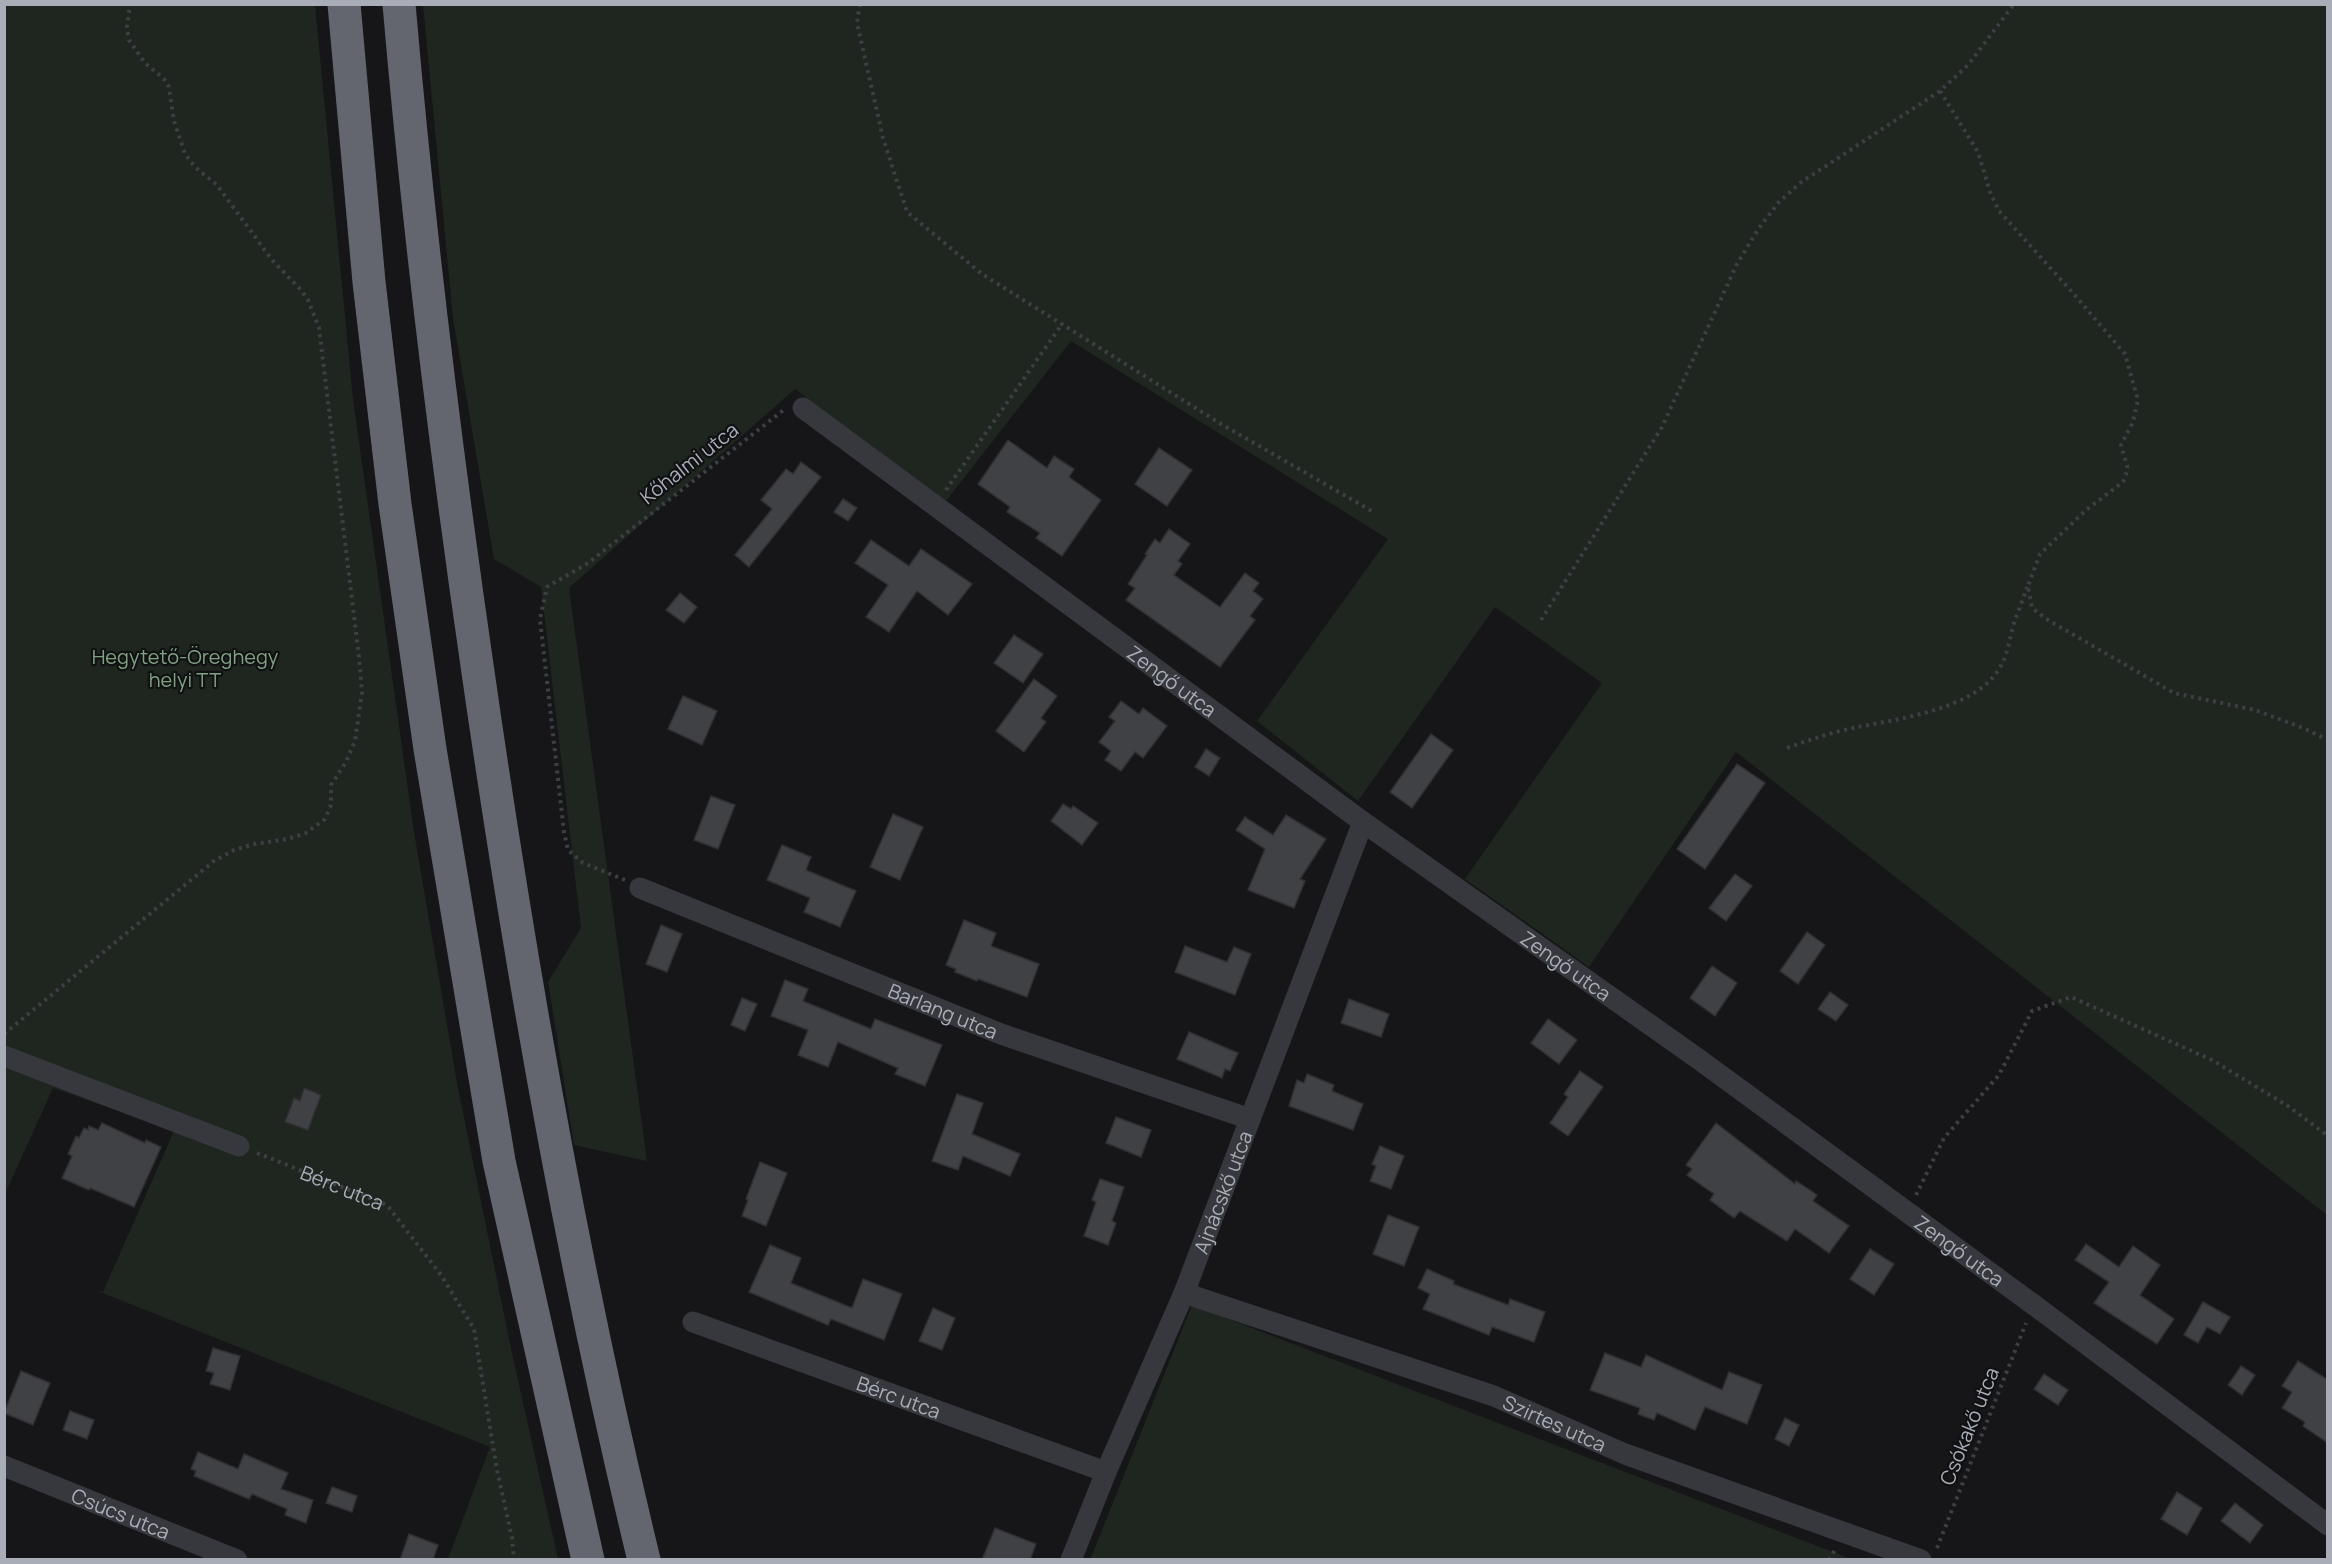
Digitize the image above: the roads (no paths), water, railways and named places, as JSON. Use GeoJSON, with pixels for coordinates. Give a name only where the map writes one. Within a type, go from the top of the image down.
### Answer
{"type":"FeatureCollection","features":[{"type":"Feature","properties":{"kind":"highway"},"geometry":{"type":"LineString","coordinates":[[344,4],[369,282],[395,504],[430,749],[500,1161],[588,1560]]}},
{"type":"Feature","properties":{"kind":"highway"},"geometry":{"type":"LineString","coordinates":[[399,4],[426,276],[451,488],[504,857],[527,997],[585,1297],[644,1560]]}},
{"type":"Feature","properties":{"kind":"street","name":"Zengő utca"},"geometry":{"type":"LineString","coordinates":[[803,408],[1363,822],[1697,1058],[1908,1212],[2328,1525]]}},
{"type":"Feature","properties":{"kind":"street","name":"Ajnácskő utca"},"geometry":{"type":"LineString","coordinates":[[1071,1560],[1106,1472],[1184,1293],[1363,822]]}},
{"type":"Feature","properties":{"kind":"street","name":"Barlang utca"},"geometry":{"type":"LineString","coordinates":[[640,888],[1000,1034],[1250,1119]]}},
{"type":"Feature","properties":{"kind":"street"},"geometry":{"type":"LineString","coordinates":[[4,1056],[239,1146]]}},
{"type":"Feature","properties":{"kind":"street","name":"Szirtes utca"},"geometry":{"type":"LineString","coordinates":[[1184,1293],[1494,1396],[1625,1454],[1929,1554]]}},
{"type":"Feature","properties":{"kind":"street","name":"Bérc utca"},"geometry":{"type":"LineString","coordinates":[[693,1322],[1106,1472]]}},
{"type":"Feature","properties":{"kind":"street","name":"Csúcs utca"},"geometry":{"type":"LineString","coordinates":[[4,1466],[237,1560]]}},
{"type":"Feature","properties":{"kind":"park label","name":"Hegytető-Öreghegy helyi TT"},"geometry":{"type":"Point","coordinates":[185,668]}}]}
